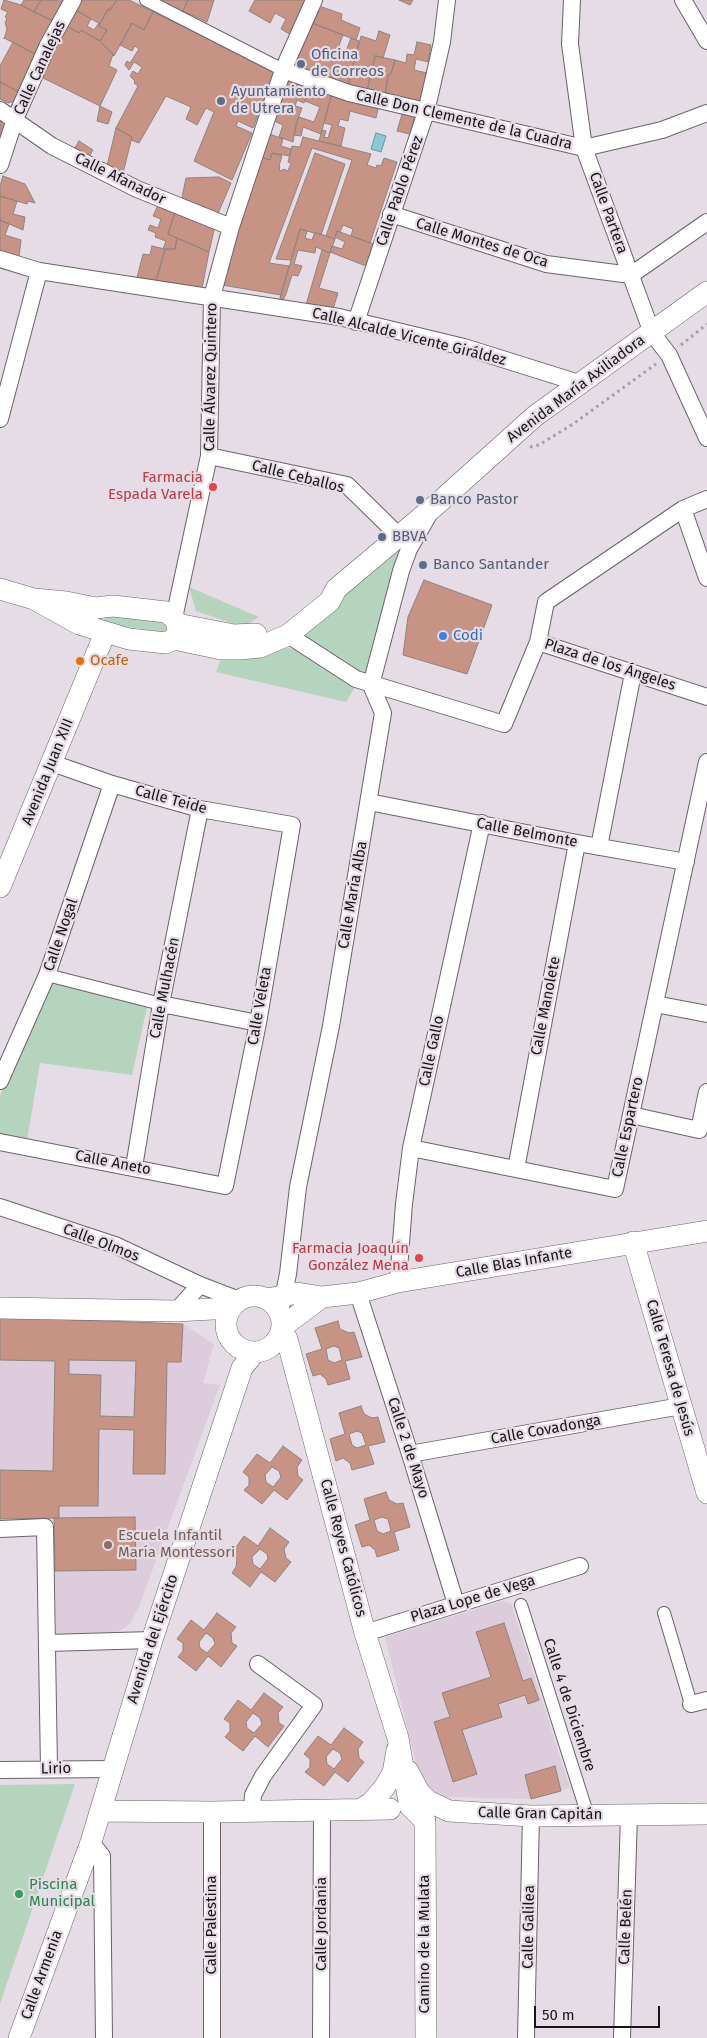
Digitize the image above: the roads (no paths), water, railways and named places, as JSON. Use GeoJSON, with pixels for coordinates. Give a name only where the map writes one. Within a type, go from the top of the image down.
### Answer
{"type":"FeatureCollection","features":[{"type":"Feature","properties":{"kind":"street","name":"Calle Canalejas"},"geometry":{"type":"LineString","coordinates":[[0,165],[15,119],[48,45],[73,0]]}},
{"type":"Feature","properties":{"kind":"street","name":"Calle Don Clemente de la Cuadra"},"geometry":{"type":"LineString","coordinates":[[146,0],[283,70],[348,93],[584,148],[662,130],[707,113]]}},
{"type":"Feature","properties":{"kind":"street","name":"Calle Álvarez Quintero"},"geometry":{"type":"LineString","coordinates":[[175,627],[209,456],[212,297],[231,227],[283,70],[314,0]]}},
{"type":"Feature","properties":{"kind":"street","name":"Calle Pablo Pérez"},"geometry":{"type":"LineString","coordinates":[[356,322],[426,112],[442,42],[447,0]]}},
{"type":"Feature","properties":{"kind":"street","name":"Calle Partera"},"geometry":{"type":"LineString","coordinates":[[572,0],[570,44],[584,148],[652,333],[669,355],[703,414],[707,438]]}},
{"type":"Feature","properties":{"kind":"street"},"geometry":{"type":"LineString","coordinates":[[683,0],[707,41]]}},
{"type":"Feature","properties":{"kind":"street","name":"Calle Afanador"},"geometry":{"type":"LineString","coordinates":[[0,110],[52,146],[137,190],[231,227]]}},
{"type":"Feature","properties":{"kind":"street","name":"Calle Montes de Oca"},"geometry":{"type":"LineString","coordinates":[[391,214],[546,264],[631,274]]}},
{"type":"Feature","properties":{"kind":"street"},"geometry":{"type":"LineString","coordinates":[[631,274],[707,222]]}},
{"type":"Feature","properties":{"kind":"street","name":"Calle Alcalde Vicente Giráldez"},"geometry":{"type":"LineString","coordinates":[[0,259],[39,271],[339,316],[356,322],[464,347],[579,383]]}},
{"type":"Feature","properties":{"kind":"street"},"geometry":{"type":"LineString","coordinates":[[1,410],[39,271]]}},
{"type":"Feature","properties":{"kind":"street","name":"Avenida María Axiliadora"},"geometry":{"type":"LineString","coordinates":[[175,627],[221,649],[260,647],[288,635],[330,601],[336,589],[436,505],[515,433],[579,383],[652,333],[707,292]]}},
{"type":"Feature","properties":{"kind":"street","name":"Calle Ceballos"},"geometry":{"type":"LineString","coordinates":[[209,456],[347,485],[399,536]]}},
{"type":"Feature","properties":{"kind":"street","name":"Plaza de los Ángeles"},"geometry":{"type":"LineString","coordinates":[[707,499],[683,509],[546,602],[538,642],[707,697]]}},
{"type":"Feature","properties":{"kind":"street"},"geometry":{"type":"LineString","coordinates":[[371,685],[404,562],[418,532],[436,505]]}},
{"type":"Feature","properties":{"kind":"street"},"geometry":{"type":"LineString","coordinates":[[683,509],[707,577]]}},
{"type":"Feature","properties":{"kind":"street"},"geometry":{"type":"LineString","coordinates":[[0,589],[34,600],[66,602],[93,623],[129,638],[166,644],[175,627],[166,612],[113,606],[93,623]]}},
{"type":"Feature","properties":{"kind":"street","name":"Avenida María Axiliadora"},"geometry":{"type":"LineString","coordinates":[[175,627],[234,635],[260,633],[300,612],[324,592],[336,589]]}},
{"type":"Feature","properties":{"kind":"street","name":"Avenida Juan XIII"},"geometry":{"type":"LineString","coordinates":[[0,887],[95,656],[93,623]]}},
{"type":"Feature","properties":{"kind":"street"},"geometry":{"type":"LineString","coordinates":[[288,635],[356,679],[504,724],[538,642]]}},
{"type":"Feature","properties":{"kind":"street"},"geometry":{"type":"LineString","coordinates":[[95,656],[113,642],[129,638]]}},
{"type":"Feature","properties":{"kind":"street"},"geometry":{"type":"LineString","coordinates":[[599,846],[633,673]]}},
{"type":"Feature","properties":{"kind":"street","name":"Calle María Alba"},"geometry":{"type":"LineString","coordinates":[[266,1331],[288,1274],[298,1187],[331,1026],[369,802],[383,713],[371,685]]}},
{"type":"Feature","properties":{"kind":"street","name":"Calle Espartero"},"geometry":{"type":"LineString","coordinates":[[411,1148],[615,1189],[686,862],[703,805],[707,762]]}},
{"type":"Feature","properties":{"kind":"street","name":"Calle Teide"},"geometry":{"type":"LineString","coordinates":[[52,763],[112,784],[200,809],[292,825]]}},
{"type":"Feature","properties":{"kind":"street","name":"Calle Nogal"},"geometry":{"type":"LineString","coordinates":[[0,1081],[47,974],[112,784]]}},
{"type":"Feature","properties":{"kind":"street","name":"Calle Belmonte"},"geometry":{"type":"LineString","coordinates":[[369,802],[577,843],[686,862]]}},
{"type":"Feature","properties":{"kind":"street","name":"Calle Mulhacén"},"geometry":{"type":"LineString","coordinates":[[134,1167],[161,1004],[200,809]]}},
{"type":"Feature","properties":{"kind":"street","name":"Calle Gallo"},"geometry":{"type":"LineString","coordinates":[[398,1282],[404,1204],[411,1148],[482,823]]}},
{"type":"Feature","properties":{"kind":"street","name":"Calle Veleta"},"geometry":{"type":"LineString","coordinates":[[225,1186],[258,1023],[292,825]]}},
{"type":"Feature","properties":{"kind":"street","name":"Calle Manolete"},"geometry":{"type":"LineString","coordinates":[[516,1169],[577,843]]}},
{"type":"Feature","properties":{"kind":"street"},"geometry":{"type":"LineString","coordinates":[[47,974],[161,1004],[258,1023]]}},
{"type":"Feature","properties":{"kind":"street"},"geometry":{"type":"LineString","coordinates":[[655,1004],[707,1014]]}},
{"type":"Feature","properties":{"kind":"street"},"geometry":{"type":"LineString","coordinates":[[631,1115],[699,1130],[707,1092]]}},
{"type":"Feature","properties":{"kind":"street","name":"Calle Aneto"},"geometry":{"type":"LineString","coordinates":[[0,1142],[225,1186]]}},
{"type":"Feature","properties":{"kind":"street","name":"Calle Olmos"},"geometry":{"type":"LineString","coordinates":[[0,1206],[115,1245],[200,1285],[232,1311]]}},
{"type":"Feature","properties":{"kind":"street","name":"Calle Blas Infante"},"geometry":{"type":"LineString","coordinates":[[266,1331],[297,1293],[322,1297],[358,1293],[398,1282],[707,1231]]}},
{"type":"Feature","properties":{"kind":"street","name":"Calle Teresa de Jesús"},"geometry":{"type":"LineString","coordinates":[[634,1242],[707,1494]]}},
{"type":"Feature","properties":{"kind":"street"},"geometry":{"type":"LineString","coordinates":[[176,1311],[200,1285]]}},
{"type":"Feature","properties":{"kind":"street","name":"Calle 2 de Mayo"},"geometry":{"type":"LineString","coordinates":[[358,1293],[456,1604]]}},
{"type":"Feature","properties":{"kind":"street","name":"Calle Blas Infante"},"geometry":{"type":"LineString","coordinates":[[232,1311],[253,1296],[266,1331]]}},
{"type":"Feature","properties":{"kind":"street"},"geometry":{"type":"LineString","coordinates":[[0,1308],[232,1311],[228,1335],[266,1331],[322,1297]]}},
{"type":"Feature","properties":{"kind":"street","name":"Calle Reyes Católicos"},"geometry":{"type":"LineString","coordinates":[[266,1331],[291,1357],[398,1756],[404,1803]]}},
{"type":"Feature","properties":{"kind":"street","name":"Avenida del Ejército"},"geometry":{"type":"LineString","coordinates":[[112,1768],[152,1640],[266,1331]]}},
{"type":"Feature","properties":{"kind":"street","name":"Calle Covadonga"},"geometry":{"type":"LineString","coordinates":[[410,1454],[681,1406]]}},
{"type":"Feature","properties":{"kind":"street"},"geometry":{"type":"LineString","coordinates":[[0,1529],[45,1527],[49,1769]]}},
{"type":"Feature","properties":{"kind":"street","name":"Plaza Lope de Vega"},"geometry":{"type":"LineString","coordinates":[[365,1633],[580,1566]]}},
{"type":"Feature","properties":{"kind":"street","name":"Calle 4 de Diciembre"},"geometry":{"type":"LineString","coordinates":[[520,1605],[588,1816]]}},
{"type":"Feature","properties":{"kind":"street"},"geometry":{"type":"LineString","coordinates":[[664,1613],[699,1702]]}},
{"type":"Feature","properties":{"kind":"street"},"geometry":{"type":"LineString","coordinates":[[47,1643],[152,1640]]}},
{"type":"Feature","properties":{"kind":"street"},"geometry":{"type":"LineString","coordinates":[[252,1810],[253,1795],[263,1776],[314,1705],[258,1664]]}},
{"type":"Feature","properties":{"kind":"street"},"geometry":{"type":"LineString","coordinates":[[362,1809],[377,1796],[398,1756]]}},
{"type":"Feature","properties":{"kind":"street","name":"Lirio"},"geometry":{"type":"LineString","coordinates":[[0,1770],[112,1768]]}},
{"type":"Feature","properties":{"kind":"street","name":"Calle Armenia"},"geometry":{"type":"LineString","coordinates":[[19,2038],[102,1811],[112,1768]]}},
{"type":"Feature","properties":{"kind":"street","name":"Calle Gran Capitán"},"geometry":{"type":"LineString","coordinates":[[102,1811],[212,1812],[362,1809],[404,1803],[449,1811],[531,1816],[707,1814]]}},
{"type":"Feature","properties":{"kind":"street","name":"Camino de la Mulata"},"geometry":{"type":"LineString","coordinates":[[404,1803],[425,1821],[426,2038]]}},
{"type":"Feature","properties":{"kind":"street","name":"Calle Jordania"},"geometry":{"type":"LineString","coordinates":[[321,2038],[322,1810]]}},
{"type":"Feature","properties":{"kind":"street","name":"Calle Palestina"},"geometry":{"type":"LineString","coordinates":[[212,1812],[212,2038]]}},
{"type":"Feature","properties":{"kind":"street","name":"Calle Belén"},"geometry":{"type":"LineString","coordinates":[[622,2038],[629,1815]]}},
{"type":"Feature","properties":{"kind":"street","name":"Calle Galilea"},"geometry":{"type":"LineString","coordinates":[[526,2038],[531,1816]]}},
{"type":"Feature","properties":{"kind":"street"},"geometry":{"type":"LineString","coordinates":[[91,1842],[102,1856],[104,2038]]}},
{"type":"Feature","properties":{"kind":"water"},"geometry":{"type":"Polygon","coordinates":[[[376,133],[386,136],[381,152],[371,149],[376,133]]]}},
{"type":"Feature","properties":{"kind":"place","name":"Oficina de Correos"},"geometry":{"type":"Point","coordinates":[301,64]}},
{"type":"Feature","properties":{"kind":"place","name":"Ayuntamiento de Utrera"},"geometry":{"type":"Point","coordinates":[221,101]}},
{"type":"Feature","properties":{"kind":"place","name":"Farmacia Espada Varela"},"geometry":{"type":"Point","coordinates":[213,487]}},
{"type":"Feature","properties":{"kind":"place","name":"Banco Pastor"},"geometry":{"type":"Point","coordinates":[420,500]}},
{"type":"Feature","properties":{"kind":"place","name":"BBVA"},"geometry":{"type":"Point","coordinates":[382,537]}},
{"type":"Feature","properties":{"kind":"place","name":"Banco Santander"},"geometry":{"type":"Point","coordinates":[423,565]}},
{"type":"Feature","properties":{"kind":"place","name":"Codi"},"geometry":{"type":"Point","coordinates":[443,636]}},
{"type":"Feature","properties":{"kind":"place","name":"Ocafe"},"geometry":{"type":"Point","coordinates":[80,661]}},
{"type":"Feature","properties":{"kind":"place","name":"Farmacia Joaquín González Mena"},"geometry":{"type":"Point","coordinates":[419,1258]}},
{"type":"Feature","properties":{"kind":"place","name":"Escuela Infantil María Montessori"},"geometry":{"type":"Point","coordinates":[108,1545]}},
{"type":"Feature","properties":{"kind":"place","name":"Piscina Municipal"},"geometry":{"type":"Point","coordinates":[19,1894]}}]}
